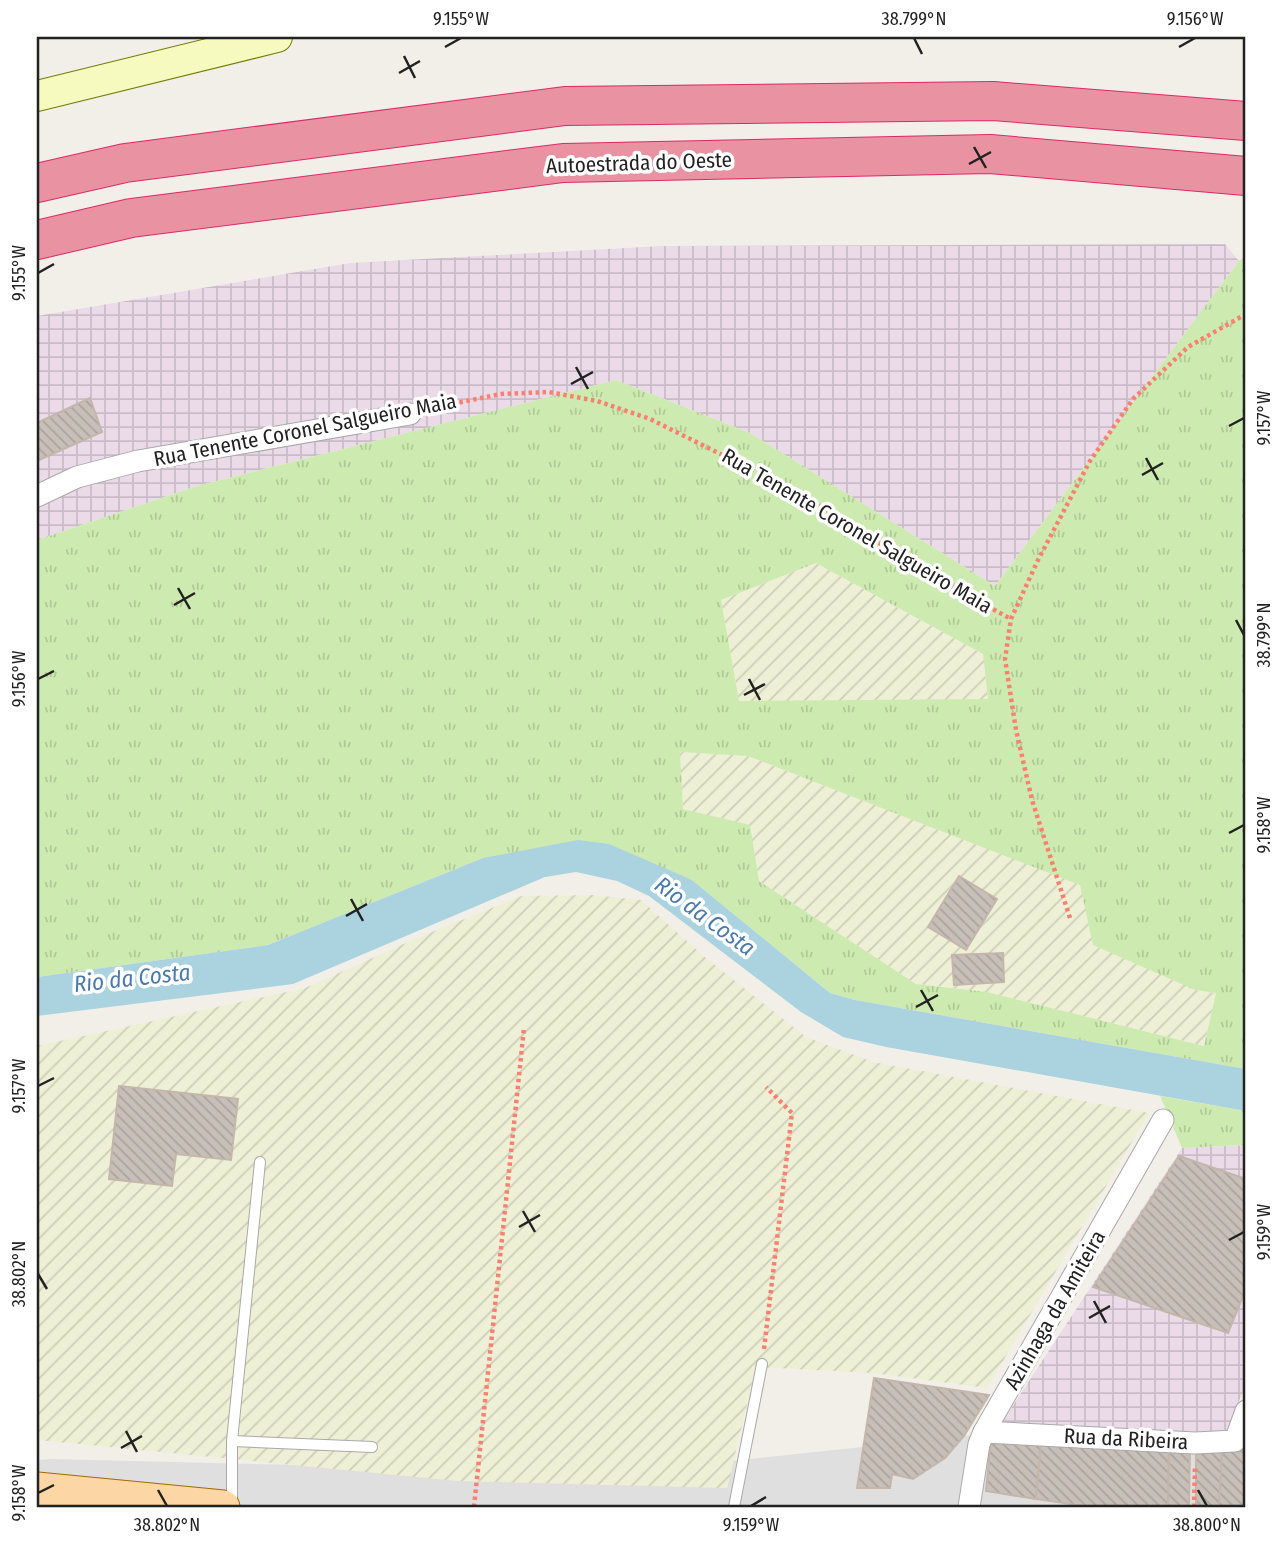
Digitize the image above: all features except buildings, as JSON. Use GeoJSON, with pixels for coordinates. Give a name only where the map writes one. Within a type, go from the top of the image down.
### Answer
{"type":"FeatureCollection","features":[{"type":"Feature","properties":{"kind":"highway"},"geometry":{"type":"LineString","coordinates":[[37,183],[125,163],[565,106],[993,101],[1246,121]]}},
{"type":"Feature","properties":{"kind":"highway","name":"Autoestrada do Oeste"},"geometry":{"type":"LineString","coordinates":[[37,240],[131,218],[563,163],[990,154],[1246,176]]}},
{"type":"Feature","properties":{"kind":"main road"},"geometry":{"type":"LineString","coordinates":[[37,1489],[218,1507]]}},
{"type":"Feature","properties":{"kind":"street"},"geometry":{"type":"LineString","coordinates":[[37,96],[277,37]]}},
{"type":"Feature","properties":{"kind":"street","name":"Rua Tenente Coronel Salgueiro Maia"},"geometry":{"type":"LineString","coordinates":[[37,496],[77,477],[138,461],[410,414]]}},
{"type":"Feature","properties":{"kind":"street","name":"Azinhaga da Amiteira"},"geometry":{"type":"LineString","coordinates":[[969,1507],[979,1444],[984,1432],[1163,1120]]}},
{"type":"Feature","properties":{"kind":"street","name":"Rua da Ribeira"},"geometry":{"type":"LineString","coordinates":[[984,1432],[1195,1443],[1240,1441],[1246,1411]]}},
{"type":"Feature","properties":{"kind":"lane"},"geometry":{"type":"LineString","coordinates":[[218,1507],[232,1441],[260,1161]]}},
{"type":"Feature","properties":{"kind":"lane"},"geometry":{"type":"LineString","coordinates":[[734,1507],[762,1364]]}},
{"type":"Feature","properties":{"kind":"lane"},"geometry":{"type":"LineString","coordinates":[[232,1441],[372,1447]]}},
{"type":"Feature","properties":{"kind":"path","name":"Rua Tenente Coronel Salgueiro Maia"},"geometry":{"type":"LineString","coordinates":[[410,414],[450,402],[501,394],[549,393],[597,401],[637,414],[732,458],[801,494],[932,576],[1011,619],[1038,560],[1090,461],[1133,399],[1188,347],[1246,314]]}},
{"type":"Feature","properties":{"kind":"path"},"geometry":{"type":"LineString","coordinates":[[1011,619],[1006,659],[1016,730],[1032,800],[1070,918]]}},
{"type":"Feature","properties":{"kind":"path"},"geometry":{"type":"LineString","coordinates":[[474,1507],[524,1028]]}},
{"type":"Feature","properties":{"kind":"path"},"geometry":{"type":"LineString","coordinates":[[762,1364],[792,1113],[766,1087]]}},
{"type":"Feature","properties":{"kind":"path"},"geometry":{"type":"LineString","coordinates":[[1194,1507],[1195,1443]]}},
{"type":"Feature","properties":{"kind":"shaded area"},"geometry":{"type":"Polygon","coordinates":[[[1225,244],[1239,261],[995,586],[750,433],[616,380],[197,486],[37,540],[37,316],[350,263],[662,246],[1225,244]]]}},
{"type":"Feature","properties":{"kind":"shaded area"},"geometry":{"type":"Polygon","coordinates":[[[1246,1145],[1246,1385],[1222,1440],[1006,1428],[1002,1422],[1182,1148],[1246,1145]]]}},
{"type":"Feature","properties":{"kind":"shaded area"},"geometry":{"type":"Polygon","coordinates":[[[1246,1419],[1246,1507],[37,1507],[37,1460],[618,1473],[1115,1420],[1246,1419]]]}},
{"type":"Feature","properties":{"kind":"green space"},"geometry":{"type":"Polygon","coordinates":[[[1246,255],[1246,1069],[855,1000],[830,993],[692,880],[483,858],[268,945],[37,977],[37,540],[197,486],[616,380],[750,433],[995,586],[1246,255]],[[816,563],[721,600],[739,701],[988,699],[983,654],[816,563]],[[680,752],[683,809],[750,825],[759,881],[916,984],[987,992],[1204,1046],[1216,993],[1195,990],[1093,945],[1080,885],[748,756],[680,752]]]}},
{"type":"Feature","properties":{"kind":"green space"},"geometry":{"type":"Polygon","coordinates":[[[816,563],[983,654],[988,700],[739,701],[721,600],[816,563]]]}},
{"type":"Feature","properties":{"kind":"green space"},"geometry":{"type":"Polygon","coordinates":[[[680,752],[748,756],[1081,885],[1094,945],[1195,990],[1216,993],[1204,1046],[987,992],[916,984],[759,881],[749,825],[683,810],[680,752]]]}},
{"type":"Feature","properties":{"kind":"green space"},"geometry":{"type":"Polygon","coordinates":[[[593,895],[641,900],[706,958],[806,1037],[873,1062],[1149,1113],[987,1388],[873,1373],[756,1367],[727,1488],[458,1481],[37,1440],[37,1046],[305,988],[417,938],[522,896],[593,895]]]}},
{"type":"Feature","properties":{"kind":"green space"},"geometry":{"type":"Polygon","coordinates":[[[1160,1096],[1246,1111],[1246,1145],[1182,1148],[1160,1096]]]}},
{"type":"Feature","properties":{"kind":"water","name":"Rio da Costa"},"geometry":{"type":"Polygon","coordinates":[[[578,840],[609,844],[692,880],[830,993],[855,1000],[1246,1069],[1246,1111],[843,1037],[801,1012],[649,896],[617,881],[576,872],[545,877],[293,984],[37,1016],[37,977],[268,945],[483,858],[578,840]]]}}]}
